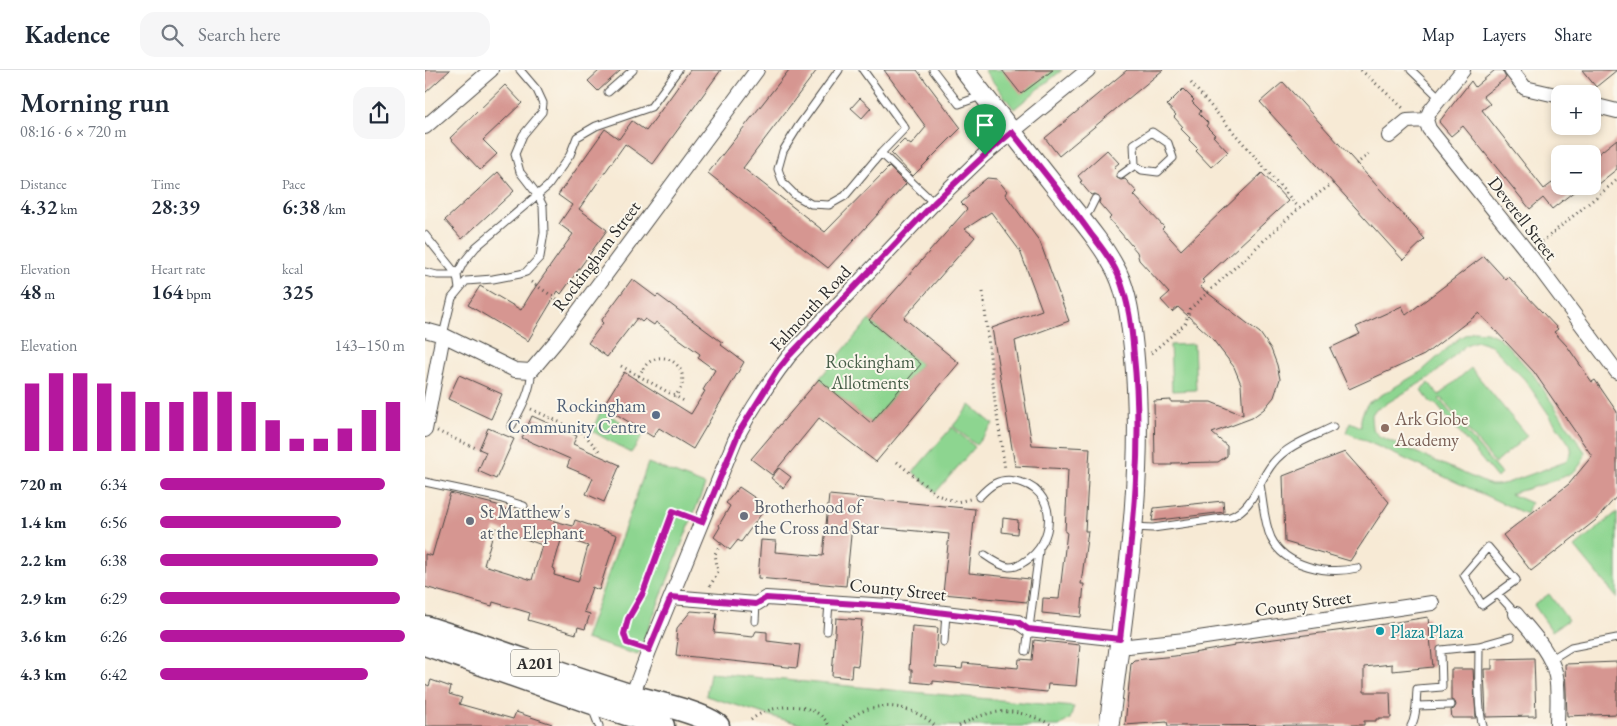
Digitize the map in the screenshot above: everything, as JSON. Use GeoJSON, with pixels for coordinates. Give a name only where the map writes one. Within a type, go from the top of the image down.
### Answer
{"type":"FeatureCollection","features":[{"type":"Feature","properties":{"kind":"highway","name":"A201"},"geometry":{"type":"LineString","coordinates":[[425,627],[632,696],[712,720],[718,726]]}},
{"type":"Feature","properties":{"kind":"highway","name":"A201"},"geometry":{"type":"LineString","coordinates":[[425,644],[650,724]]}},
{"type":"Feature","properties":{"kind":"main road"},"geometry":{"type":"LineString","coordinates":[[964,70],[1081,219],[1111,261],[1118,275],[1131,320],[1138,404],[1133,527],[1109,726]]}},
{"type":"Feature","properties":{"kind":"street"},"geometry":{"type":"LineString","coordinates":[[425,127],[491,70]]}},
{"type":"Feature","properties":{"kind":"street","name":"Rockingham Street"},"geometry":{"type":"LineString","coordinates":[[531,371],[558,339],[757,70]]}},
{"type":"Feature","properties":{"kind":"street","name":"Falmouth Road"},"geometry":{"type":"LineString","coordinates":[[632,696],[649,650],[739,432],[777,371],[934,203],[985,155],[1088,70]]}},
{"type":"Feature","properties":{"kind":"street"},"geometry":{"type":"LineString","coordinates":[[1389,136],[1407,121],[1419,120],[1430,111],[1463,70]]}},
{"type":"Feature","properties":{"kind":"street"},"geometry":{"type":"LineString","coordinates":[[1511,70],[1525,88],[1551,94]]}},
{"type":"Feature","properties":{"kind":"street"},"geometry":{"type":"LineString","coordinates":[[1601,107],[1617,111]]}},
{"type":"Feature","properties":{"kind":"street","name":"Deverell Street"},"geometry":{"type":"LineString","coordinates":[[1419,120],[1429,129],[1529,254],[1617,372]]}},
{"type":"Feature","properties":{"kind":"street"},"geometry":{"type":"LineString","coordinates":[[425,330],[443,335],[515,370],[531,371]]}},
{"type":"Feature","properties":{"kind":"street"},"geometry":{"type":"LineString","coordinates":[[425,428],[443,335]]}},
{"type":"Feature","properties":{"kind":"street","name":"County Street"},"geometry":{"type":"LineString","coordinates":[[671,597],[756,604],[766,598],[946,613],[1018,622],[1028,629],[1119,643],[1185,640],[1432,603]]}},
{"type":"Feature","properties":{"kind":"street"},"geometry":{"type":"LineString","coordinates":[[1516,614],[1546,652],[1556,675],[1557,726]]}},
{"type":"Feature","properties":{"kind":"lane"},"geometry":{"type":"LineString","coordinates":[[608,92],[633,70]]}},
{"type":"Feature","properties":{"kind":"lane"},"geometry":{"type":"LineString","coordinates":[[457,275],[463,263],[476,247],[548,186],[570,155],[577,137],[596,126],[651,107],[678,70]]}},
{"type":"Feature","properties":{"kind":"lane"},"geometry":{"type":"LineString","coordinates":[[839,70],[783,151],[779,169],[783,183],[795,195],[811,204],[829,205],[845,196],[905,128],[863,70]]}},
{"type":"Feature","properties":{"kind":"lane"},"geometry":{"type":"LineString","coordinates":[[933,70],[959,104],[983,94]]}},
{"type":"Feature","properties":{"kind":"lane"},"geometry":{"type":"LineString","coordinates":[[1411,70],[1440,98]]}},
{"type":"Feature","properties":{"kind":"lane"},"geometry":{"type":"LineString","coordinates":[[443,335],[452,298],[466,281],[521,274],[526,272],[540,257],[545,233],[543,206],[537,194],[520,172],[515,154],[523,135],[542,112],[543,103],[537,90],[522,71]]}},
{"type":"Feature","properties":{"kind":"lane"},"geometry":{"type":"LineString","coordinates":[[1152,132],[1168,143],[1173,158],[1158,172],[1142,170],[1135,165],[1134,144],[1152,132]]}},
{"type":"Feature","properties":{"kind":"lane"},"geometry":{"type":"LineString","coordinates":[[881,153],[934,203]]}},
{"type":"Feature","properties":{"kind":"lane"},"geometry":{"type":"LineString","coordinates":[[1121,175],[1135,165]]}},
{"type":"Feature","properties":{"kind":"lane"},"geometry":{"type":"LineString","coordinates":[[1081,219],[1089,211],[1095,199]]}},
{"type":"Feature","properties":{"kind":"lane"},"geometry":{"type":"LineString","coordinates":[[425,235],[457,275],[459,289]]}},
{"type":"Feature","properties":{"kind":"lane"},"geometry":{"type":"LineString","coordinates":[[425,272],[437,275],[457,275]]}},
{"type":"Feature","properties":{"kind":"lane"},"geometry":{"type":"LineString","coordinates":[[511,428],[523,404],[531,381],[531,371]]}},
{"type":"Feature","properties":{"kind":"lane"},"geometry":{"type":"LineString","coordinates":[[1133,527],[1153,528],[1230,517],[1238,514],[1246,506],[1273,463],[1282,454],[1300,442],[1333,428]]}},
{"type":"Feature","properties":{"kind":"lane"},"geometry":{"type":"LineString","coordinates":[[979,497],[996,482],[1007,480],[1023,482],[1032,487],[1046,503],[1048,529],[1039,550],[1026,651]]}},
{"type":"Feature","properties":{"kind":"lane"},"geometry":{"type":"LineString","coordinates":[[425,482],[524,506]]}},
{"type":"Feature","properties":{"kind":"lane"},"geometry":{"type":"LineString","coordinates":[[1260,484],[1271,539],[1283,553],[1298,562],[1315,568],[1333,571],[1357,568]]}},
{"type":"Feature","properties":{"kind":"lane"},"geometry":{"type":"LineString","coordinates":[[1488,548],[1516,580],[1498,594],[1482,605],[1464,575],[1488,548]]}},
{"type":"Feature","properties":{"kind":"lane"},"geometry":{"type":"LineString","coordinates":[[985,555],[1009,567],[1019,565],[1031,558],[1039,550]]}},
{"type":"Feature","properties":{"kind":"lane"},"geometry":{"type":"LineString","coordinates":[[1498,594],[1516,614]]}},
{"type":"Feature","properties":{"kind":"lane"},"geometry":{"type":"LineString","coordinates":[[827,631],[829,602]]}},
{"type":"Feature","properties":{"kind":"lane"},"geometry":{"type":"LineString","coordinates":[[755,621],[756,604]]}},
{"type":"Feature","properties":{"kind":"lane"},"geometry":{"type":"LineString","coordinates":[[944,642],[946,613]]}},
{"type":"Feature","properties":{"kind":"lane"},"geometry":{"type":"LineString","coordinates":[[1411,726],[1416,706],[1417,689],[1442,687],[1441,650],[1479,646],[1511,637]]}},
{"type":"Feature","properties":{"kind":"lane"},"geometry":{"type":"LineString","coordinates":[[1550,660],[1571,647],[1617,638]]}},
{"type":"Feature","properties":{"kind":"lane"},"geometry":{"type":"LineString","coordinates":[[1479,646],[1480,705],[1483,726]]}},
{"type":"Feature","properties":{"kind":"lane"},"geometry":{"type":"LineString","coordinates":[[590,702],[599,726]]}},
{"type":"Feature","properties":{"kind":"lane"},"geometry":{"type":"LineString","coordinates":[[1416,706],[1451,705]]}},
{"type":"Feature","properties":{"kind":"lane"},"geometry":{"type":"LineString","coordinates":[[1472,705],[1480,705]]}},
{"type":"Feature","properties":{"kind":"path"},"geometry":{"type":"LineString","coordinates":[[1361,70],[1406,111],[1419,120]]}},
{"type":"Feature","properties":{"kind":"path"},"geometry":{"type":"LineString","coordinates":[[1191,83],[1299,208]]}},
{"type":"Feature","properties":{"kind":"path"},"geometry":{"type":"LineString","coordinates":[[1356,164],[1372,152]]}},
{"type":"Feature","properties":{"kind":"path"},"geometry":{"type":"LineString","coordinates":[[1537,246],[1617,180]]}},
{"type":"Feature","properties":{"kind":"path"},"geometry":{"type":"LineString","coordinates":[[1148,356],[1185,324],[1190,308],[1299,208],[1333,183]]}},
{"type":"Feature","properties":{"kind":"path"},"geometry":{"type":"LineString","coordinates":[[521,274],[577,312]]}},
{"type":"Feature","properties":{"kind":"path"},"geometry":{"type":"LineString","coordinates":[[983,292],[995,402],[1007,480]]}},
{"type":"Feature","properties":{"kind":"path"},"geometry":{"type":"LineString","coordinates":[[637,380],[649,362],[655,359],[668,358],[681,370],[682,385],[676,395]]}},
{"type":"Feature","properties":{"kind":"path"},"geometry":{"type":"LineString","coordinates":[[621,366],[676,395],[684,402]]}},
{"type":"Feature","properties":{"kind":"path"},"geometry":{"type":"LineString","coordinates":[[523,404],[583,433],[601,453]]}},
{"type":"Feature","properties":{"kind":"path"},"geometry":{"type":"LineString","coordinates":[[425,428],[478,449]]}},
{"type":"Feature","properties":{"kind":"path"},"geometry":{"type":"LineString","coordinates":[[897,462],[937,495],[957,502],[979,497]]}},
{"type":"Feature","properties":{"kind":"path"},"geometry":{"type":"LineString","coordinates":[[649,650],[627,643],[624,634],[628,619],[643,593],[673,511],[702,522]]}},
{"type":"Feature","properties":{"kind":"path"},"geometry":{"type":"LineString","coordinates":[[708,589],[717,572],[715,554],[721,543]]}},
{"type":"Feature","properties":{"kind":"path"},"geometry":{"type":"LineString","coordinates":[[843,726],[860,712],[882,706],[894,706],[923,716],[935,726]]}},
{"type":"Feature","properties":{"kind":"path"},"geometry":{"type":"LineString","coordinates":[[751,720],[758,714],[771,709],[803,708],[816,713],[827,721],[829,726]]}},
{"type":"Feature","properties":{"kind":"path"},"geometry":{"type":"LineString","coordinates":[[959,726],[975,717],[995,712],[1008,712],[1033,716],[1054,726]]}},
{"type":"Feature","properties":{"kind":"green space"},"geometry":{"type":"Polygon","coordinates":[[[984,70],[1062,70],[1014,109],[984,70]]]}},
{"type":"Feature","properties":{"kind":"green space","name":"Rockingham Allotments"},"geometry":{"type":"Polygon","coordinates":[[[869,320],[921,364],[871,423],[819,379],[869,320]]]}},
{"type":"Feature","properties":{"kind":"green space"},"geometry":{"type":"Polygon","coordinates":[[[1473,331],[1487,332],[1504,342],[1533,374],[1585,452],[1578,468],[1568,475],[1510,494],[1531,503],[1526,514],[1346,432],[1350,422],[1361,427],[1362,414],[1368,403],[1422,371],[1459,338],[1473,331]],[[1479,341],[1466,345],[1432,376],[1374,411],[1371,417],[1372,428],[1379,436],[1490,485],[1507,483],[1565,462],[1571,454],[1570,445],[1525,380],[1491,345],[1479,341]]]}},
{"type":"Feature","properties":{"kind":"green space"},"geometry":{"type":"Polygon","coordinates":[[[1194,344],[1196,390],[1172,391],[1170,345],[1194,344]]]}},
{"type":"Feature","properties":{"kind":"green space"},"geometry":{"type":"Polygon","coordinates":[[[1471,368],[1527,436],[1495,463],[1441,398],[1439,399],[1501,474],[1497,478],[1435,403],[1432,404],[1421,390],[1429,383],[1439,395],[1471,368]]]}},
{"type":"Feature","properties":{"kind":"green space"},"geometry":{"type":"Polygon","coordinates":[[[970,405],[993,424],[976,445],[953,426],[970,405]]]}},
{"type":"Feature","properties":{"kind":"green space"},"geometry":{"type":"Polygon","coordinates":[[[601,410],[643,435],[631,453],[592,431],[601,410]]]}},
{"type":"Feature","properties":{"kind":"green space"},"geometry":{"type":"Polygon","coordinates":[[[952,427],[975,447],[936,492],[913,472],[952,427]]]}},
{"type":"Feature","properties":{"kind":"green space"},"geometry":{"type":"Polygon","coordinates":[[[648,463],[705,485],[638,655],[585,639],[648,463]]]}},
{"type":"Feature","properties":{"kind":"green space"},"geometry":{"type":"Polygon","coordinates":[[[1617,512],[1617,598],[1575,547],[1617,512]]]}},
{"type":"Feature","properties":{"kind":"green space"},"geometry":{"type":"Polygon","coordinates":[[[1549,594],[1568,620],[1552,631],[1534,605],[1549,594]]]}},
{"type":"Feature","properties":{"kind":"green space"},"geometry":{"type":"Polygon","coordinates":[[[710,673],[1074,707],[1070,719],[1059,726],[808,726],[706,696],[710,673]]]}},
{"type":"Feature","properties":{"kind":"building"},"geometry":{"type":"Polygon","coordinates":[[[425,70],[450,70],[425,93],[425,70]]]}},
{"type":"Feature","properties":{"kind":"building"},"geometry":{"type":"Polygon","coordinates":[[[600,70],[621,70],[598,91],[588,81],[600,70]]]}},
{"type":"Feature","properties":{"kind":"building"},"geometry":{"type":"Polygon","coordinates":[[[690,70],[721,70],[653,164],[625,144],[579,209],[607,230],[561,294],[558,291],[528,341],[468,305],[480,286],[521,310],[573,234],[559,224],[572,205],[558,195],[605,129],[619,139],[632,121],[646,131],[690,70]]]}},
{"type":"Feature","properties":{"kind":"building"},"geometry":{"type":"Polygon","coordinates":[[[789,70],[817,70],[743,168],[825,232],[889,167],[906,184],[828,268],[708,173],[789,70]]]}},
{"type":"Feature","properties":{"kind":"building"},"geometry":{"type":"Polygon","coordinates":[[[884,70],[917,70],[961,128],[913,176],[891,153],[904,140],[911,145],[926,127],[884,70]]]}},
{"type":"Feature","properties":{"kind":"building"},"geometry":{"type":"Polygon","coordinates":[[[1002,70],[1053,70],[1021,94],[1002,70]]]}},
{"type":"Feature","properties":{"kind":"building"},"geometry":{"type":"Polygon","coordinates":[[[1127,70],[1163,70],[1059,156],[1045,138],[1127,70]]]}},
{"type":"Feature","properties":{"kind":"building"},"geometry":{"type":"Polygon","coordinates":[[[1495,70],[1502,70],[1506,78],[1483,96],[1490,104],[1482,110],[1544,189],[1551,184],[1551,195],[1570,195],[1552,209],[1543,198],[1530,209],[1463,126],[1451,136],[1439,122],[1471,81],[1475,87],[1495,70]]]}},
{"type":"Feature","properties":{"kind":"building"},"geometry":{"type":"Polygon","coordinates":[[[1582,70],[1617,70],[1598,85],[1594,85],[1582,70]]]}},
{"type":"Feature","properties":{"kind":"building"},"geometry":{"type":"Polygon","coordinates":[[[1283,82],[1425,239],[1403,260],[1260,102],[1283,82]]]}},
{"type":"Feature","properties":{"kind":"building"},"geometry":{"type":"Polygon","coordinates":[[[505,85],[522,103],[483,140],[497,154],[480,170],[450,138],[505,85]]]}},
{"type":"Feature","properties":{"kind":"building"},"geometry":{"type":"Polygon","coordinates":[[[1183,89],[1194,100],[1192,102],[1201,111],[1199,114],[1208,123],[1206,126],[1215,135],[1213,136],[1228,152],[1211,167],[1196,151],[1198,149],[1181,129],[1183,127],[1174,117],[1176,115],[1167,105],[1183,89]]]}},
{"type":"Feature","properties":{"kind":"building"},"geometry":{"type":"Polygon","coordinates":[[[860,98],[871,108],[862,118],[851,108],[860,98]]]}},
{"type":"Feature","properties":{"kind":"building"},"geometry":{"type":"Polygon","coordinates":[[[1617,139],[1617,169],[1601,182],[1601,152],[1617,139]]]}},
{"type":"Feature","properties":{"kind":"building"},"geometry":{"type":"Polygon","coordinates":[[[1107,150],[1119,163],[1114,167],[1118,171],[1117,178],[1125,179],[1137,192],[1134,195],[1164,227],[1162,229],[1181,250],[1262,173],[1288,201],[1202,280],[1205,282],[1200,287],[1260,333],[1271,349],[1280,379],[1274,397],[1264,409],[1252,418],[1212,433],[1227,446],[1227,456],[1218,462],[1155,465],[1154,401],[1211,402],[1243,415],[1241,384],[1234,367],[1210,336],[1178,307],[1172,312],[1161,300],[1169,293],[1139,260],[1137,252],[1109,219],[1111,217],[1099,203],[1099,196],[1091,195],[1080,182],[1082,181],[1078,176],[1107,150]]]}},
{"type":"Feature","properties":{"kind":"building"},"geometry":{"type":"Polygon","coordinates":[[[498,172],[514,191],[462,239],[445,220],[498,172]]]}},
{"type":"Feature","properties":{"kind":"building"},"geometry":{"type":"Polygon","coordinates":[[[987,178],[997,179],[1007,191],[1005,194],[1040,242],[1069,321],[1015,341],[1032,445],[1090,448],[1085,531],[1088,531],[1081,584],[1084,584],[1081,617],[1042,613],[1043,598],[1059,599],[1067,532],[1065,532],[1068,469],[1015,466],[992,328],[1042,310],[1020,251],[991,212],[965,229],[975,237],[904,318],[959,363],[876,462],[819,418],[772,475],[751,459],[819,379],[871,423],[921,364],[869,320],[967,209],[961,203],[969,196],[967,195],[987,178]]]}},
{"type":"Feature","properties":{"kind":"building"},"geometry":{"type":"Polygon","coordinates":[[[1484,256],[1506,280],[1509,277],[1558,329],[1554,332],[1567,346],[1592,382],[1595,380],[1617,412],[1617,496],[1596,520],[1531,571],[1503,535],[1569,484],[1592,456],[1534,372],[1479,313],[1424,355],[1349,389],[1330,348],[1360,334],[1356,327],[1402,306],[1406,315],[1484,256]]]}},
{"type":"Feature","properties":{"kind":"building"},"geometry":{"type":"Polygon","coordinates":[[[632,279],[656,297],[658,295],[723,343],[721,345],[744,362],[693,449],[659,428],[653,437],[603,406],[624,372],[691,414],[715,370],[698,358],[700,354],[656,322],[654,325],[645,319],[642,322],[637,318],[607,357],[588,343],[603,323],[601,321],[632,279]]]}},
{"type":"Feature","properties":{"kind":"building"},"geometry":{"type":"Polygon","coordinates":[[[459,375],[502,394],[491,419],[448,399],[459,375]]]}},
{"type":"Feature","properties":{"kind":"building"},"geometry":{"type":"Polygon","coordinates":[[[532,416],[577,436],[573,444],[620,465],[604,502],[586,494],[593,478],[567,467],[570,459],[522,438],[532,416]]]}},
{"type":"Feature","properties":{"kind":"building"},"geometry":{"type":"Polygon","coordinates":[[[488,428],[514,439],[496,479],[478,471],[486,452],[479,449],[488,428]]]}},
{"type":"Feature","properties":{"kind":"building"},"geometry":{"type":"Polygon","coordinates":[[[1345,452],[1389,502],[1350,561],[1285,542],[1283,476],[1345,452]]]}},
{"type":"Feature","properties":{"kind":"building"},"geometry":{"type":"Polygon","coordinates":[[[779,468],[791,477],[783,488],[771,478],[779,468]]]}},
{"type":"Feature","properties":{"kind":"building","name":"Brotherhood of the Cross and Star"},"geometry":{"type":"Polygon","coordinates":[[[739,487],[767,506],[741,542],[738,540],[730,550],[714,537],[730,506],[726,503],[739,487]]]}},
{"type":"Feature","properties":{"kind":"building"},"geometry":{"type":"Polygon","coordinates":[[[450,493],[501,506],[501,508],[531,518],[532,515],[573,526],[575,520],[617,535],[599,590],[592,587],[584,612],[590,614],[585,629],[578,627],[576,634],[528,620],[530,613],[493,602],[492,606],[425,587],[425,554],[432,556],[450,493]],[[495,528],[484,565],[532,580],[542,545],[495,528]],[[562,537],[553,568],[555,569],[554,575],[578,582],[588,546],[562,537]]]}},
{"type":"Feature","properties":{"kind":"building"},"geometry":{"type":"Polygon","coordinates":[[[829,495],[975,509],[969,573],[1030,579],[1027,602],[943,594],[949,534],[852,525],[846,586],[758,578],[761,540],[776,541],[775,552],[823,556],[829,495]]]}},
{"type":"Feature","properties":{"kind":"building"},"geometry":{"type":"Polygon","coordinates":[[[1223,501],[1224,512],[1152,521],[1154,508],[1223,501]]]}},
{"type":"Feature","properties":{"kind":"building"},"geometry":{"type":"Polygon","coordinates":[[[1003,518],[1018,520],[1017,534],[1002,532],[1003,518]]]}},
{"type":"Feature","properties":{"kind":"building"},"geometry":{"type":"Polygon","coordinates":[[[691,611],[717,613],[714,633],[753,637],[756,631],[767,632],[767,641],[800,645],[797,668],[676,655],[677,628],[691,611]]]}},
{"type":"Feature","properties":{"kind":"building"},"geometry":{"type":"Polygon","coordinates":[[[1428,617],[1433,667],[1392,671],[1392,664],[1364,667],[1364,692],[1390,692],[1391,718],[1364,721],[1364,725],[1168,726],[1167,722],[1125,725],[1131,663],[1134,660],[1175,656],[1235,646],[1235,644],[1428,617]]]}},
{"type":"Feature","properties":{"kind":"building"},"geometry":{"type":"Polygon","coordinates":[[[836,618],[862,620],[858,666],[852,665],[851,678],[832,676],[836,618]]]}},
{"type":"Feature","properties":{"kind":"building"},"geometry":{"type":"Polygon","coordinates":[[[912,626],[938,628],[935,667],[962,669],[963,663],[1018,668],[1019,659],[1032,660],[1034,640],[1080,645],[1076,686],[1048,684],[1047,692],[933,681],[933,684],[912,682],[912,670],[909,670],[912,626]]]}},
{"type":"Feature","properties":{"kind":"building"},"geometry":{"type":"Polygon","coordinates":[[[1534,658],[1536,716],[1486,717],[1484,669],[1492,669],[1492,659],[1534,658]]]}},
{"type":"Feature","properties":{"kind":"building"},"geometry":{"type":"Polygon","coordinates":[[[1617,662],[1617,714],[1567,716],[1565,664],[1617,662]]]}},
{"type":"Feature","properties":{"kind":"building"},"geometry":{"type":"Polygon","coordinates":[[[1451,669],[1473,669],[1476,718],[1452,718],[1451,710],[1456,705],[1451,700],[1451,669]]]}},
{"type":"Feature","properties":{"kind":"building"},"geometry":{"type":"Polygon","coordinates":[[[431,680],[451,687],[449,694],[462,698],[459,704],[513,719],[516,712],[552,724],[551,726],[425,726],[425,684],[429,686],[431,680]]]}},
{"type":"Feature","properties":{"kind":"place","name":"Rockingham Community Centre"},"geometry":{"type":"Point","coordinates":[656,415]}},
{"type":"Feature","properties":{"kind":"place","name":"Ark Globe Academy"},"geometry":{"type":"Point","coordinates":[1385,428]}},
{"type":"Feature","properties":{"kind":"place","name":"Brotherhood of the Cross and Star"},"geometry":{"type":"Point","coordinates":[744,516]}},
{"type":"Feature","properties":{"kind":"place","name":"St Matthew's at the Elephant"},"geometry":{"type":"Point","coordinates":[470,521]}},
{"type":"Feature","properties":{"kind":"place","name":"Plaza Plaza"},"geometry":{"type":"Point","coordinates":[1380,631]}},
{"type":"Feature","properties":{"kind":"route"},"geometry":{"type":"LineString","coordinates":[[1012,132],[1081,219],[1111,261],[1123,289],[1131,320],[1138,404],[1133,527],[1120,639],[1028,629],[1018,622],[888,606],[766,598],[756,604],[671,597],[649,650],[627,643],[624,634],[628,619],[643,593],[673,511],[702,522],[735,440],[777,371],[917,220],[985,155],[1012,132]]}}]}
